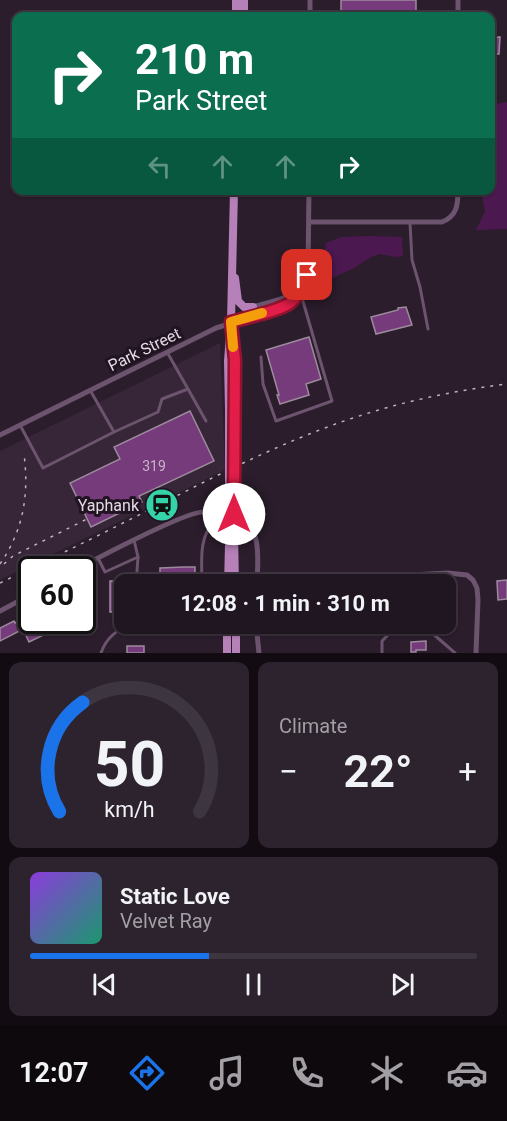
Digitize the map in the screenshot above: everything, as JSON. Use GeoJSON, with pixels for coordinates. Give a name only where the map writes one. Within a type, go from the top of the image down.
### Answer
{"type":"FeatureCollection","features":[{"type":"Feature","properties":{"kind":"main road"},"geometry":{"type":"LineString","coordinates":[[234,195],[228,360],[232,409],[234,574]]}},
{"type":"Feature","properties":{"kind":"main road"},"geometry":{"type":"LineString","coordinates":[[232,260],[239,303],[243,307],[253,307]]}},
{"type":"Feature","properties":{"kind":"main road"},"geometry":{"type":"LineString","coordinates":[[229,574],[232,532]]}},
{"type":"Feature","properties":{"kind":"main road"},"geometry":{"type":"LineString","coordinates":[[227,634],[227,653]]}},
{"type":"Feature","properties":{"kind":"main road"},"geometry":{"type":"LineString","coordinates":[[236,634],[236,653]]}},
{"type":"Feature","properties":{"kind":"street"},"geometry":{"type":"LineString","coordinates":[[253,307],[300,291],[306,280],[309,195]]}},
{"type":"Feature","properties":{"kind":"street"},"geometry":{"type":"LineString","coordinates":[[309,222],[437,222],[452,216],[456,208],[457,195]]}},
{"type":"Feature","properties":{"kind":"street","name":"Park Street"},"geometry":{"type":"LineString","coordinates":[[0,435],[216,328],[286,305],[300,291]]}},
{"type":"Feature","properties":{"kind":"street"},"geometry":{"type":"LineString","coordinates":[[98,558],[195,513],[207,513],[214,522],[222,519],[237,520],[251,527],[257,544],[257,574]]}},
{"type":"Feature","properties":{"kind":"street"},"geometry":{"type":"LineString","coordinates":[[431,574],[462,574],[473,580],[478,591],[476,653]]}},
{"type":"Feature","properties":{"kind":"street"},"geometry":{"type":"LineString","coordinates":[[0,611],[18,601]]}},
{"type":"Feature","properties":{"kind":"street"},"geometry":{"type":"LineString","coordinates":[[257,634],[259,653]]}},
{"type":"Feature","properties":{"kind":"lane"},"geometry":{"type":"LineString","coordinates":[[410,222],[412,260],[428,329]]}},
{"type":"Feature","properties":{"kind":"lane"},"geometry":{"type":"LineString","coordinates":[[261,357],[263,384],[276,421],[332,401],[300,291]]}},
{"type":"Feature","properties":{"kind":"lane"},"geometry":{"type":"LineString","coordinates":[[167,352],[206,421]]}},
{"type":"Feature","properties":{"kind":"lane"},"geometry":{"type":"LineString","coordinates":[[20,425],[43,468],[158,412],[162,399],[188,388]]}},
{"type":"Feature","properties":{"kind":"lane"},"geometry":{"type":"LineString","coordinates":[[90,390],[114,432]]}},
{"type":"Feature","properties":{"kind":"lane"},"geometry":{"type":"LineString","coordinates":[[202,574],[203,539],[214,522]]}},
{"type":"Feature","properties":{"kind":"lane"},"geometry":{"type":"LineString","coordinates":[[134,540],[138,557],[137,574]]}},
{"type":"Feature","properties":{"kind":"lane"},"geometry":{"type":"LineString","coordinates":[[98,558],[105,572],[138,557]]}},
{"type":"Feature","properties":{"kind":"lane"},"geometry":{"type":"LineString","coordinates":[[382,653],[382,641],[389,634],[432,633],[455,653]]}},
{"type":"Feature","properties":{"kind":"lane"},"geometry":{"type":"LineString","coordinates":[[101,653],[105,642],[114,634]]}},
{"type":"Feature","properties":{"kind":"shaded area"},"geometry":{"type":"Polygon","coordinates":[[[507,102],[507,229],[476,230],[485,211],[482,195],[495,195],[495,104],[507,102]]]}},
{"type":"Feature","properties":{"kind":"shaded area"},"geometry":{"type":"Polygon","coordinates":[[[341,237],[402,237],[403,256],[380,254],[328,280],[321,267],[326,243],[341,237]]]}},
{"type":"Feature","properties":{"kind":"shaded area"},"geometry":{"type":"Polygon","coordinates":[[[220,343],[225,470],[49,556],[18,556],[18,571],[0,580],[0,451],[220,343]]]}},
{"type":"Feature","properties":{"kind":"building"},"geometry":{"type":"Polygon","coordinates":[[[341,0],[416,0],[416,12],[341,12],[341,0]]]}},
{"type":"Feature","properties":{"kind":"building"},"geometry":{"type":"Polygon","coordinates":[[[500,37],[499,54],[495,54],[495,38],[500,37]]]}},
{"type":"Feature","properties":{"kind":"building"},"geometry":{"type":"Polygon","coordinates":[[[406,307],[412,325],[376,334],[371,317],[406,307]]]}},
{"type":"Feature","properties":{"kind":"building"},"geometry":{"type":"Polygon","coordinates":[[[309,337],[321,379],[306,384],[309,395],[280,404],[266,350],[309,337]]]}},
{"type":"Feature","properties":{"kind":"building"},"geometry":{"type":"Polygon","coordinates":[[[190,411],[214,461],[139,496],[142,502],[91,527],[70,483],[120,459],[114,447],[190,411]]]}},
{"type":"Feature","properties":{"kind":"building"},"geometry":{"type":"Polygon","coordinates":[[[195,567],[195,574],[160,574],[160,568],[195,567]]]}},
{"type":"Feature","properties":{"kind":"building"},"geometry":{"type":"Polygon","coordinates":[[[507,580],[507,599],[498,600],[497,581],[507,580]]]}},
{"type":"Feature","properties":{"kind":"building"},"geometry":{"type":"Polygon","coordinates":[[[110,581],[114,581],[114,612],[110,612],[110,581]]]}},
{"type":"Feature","properties":{"kind":"building"},"geometry":{"type":"Polygon","coordinates":[[[14,621],[15,623],[18,622],[18,632],[0,641],[0,628],[14,621]]]}},
{"type":"Feature","properties":{"kind":"building"},"geometry":{"type":"Polygon","coordinates":[[[25,634],[46,634],[29,642],[25,634]]]}},
{"type":"Feature","properties":{"kind":"building"},"geometry":{"type":"Polygon","coordinates":[[[426,641],[426,650],[411,652],[411,642],[426,641]]]}},
{"type":"Feature","properties":{"kind":"building"},"geometry":{"type":"Polygon","coordinates":[[[127,646],[144,646],[144,653],[127,653],[127,646]]]}},
{"type":"Feature","properties":{"kind":"railway"},"geometry":{"type":"LineString","coordinates":[[0,583],[243,463],[317,431],[410,401],[507,384]]}},
{"type":"Feature","properties":{"kind":"railway"},"geometry":{"type":"LineString","coordinates":[[0,564],[15,538],[23,511],[26,483],[24,454]]}},
{"type":"Feature","properties":{"kind":"railway"},"geometry":{"type":"LineString","coordinates":[[4,564],[13,556],[87,519]]}},
{"type":"Feature","properties":{"kind":"slow traffic"},"geometry":{"type":"LineString","coordinates":[[233,347],[231,322],[262,313]]}},
{"type":"Feature","properties":{"kind":"place","name":"Yaphank"},"geometry":{"type":"Point","coordinates":[162,505]}},
{"type":"Feature","properties":{"kind":"route"},"geometry":{"type":"LineString","coordinates":[[234,514],[235,360],[231,322],[286,305],[300,291],[307,275]]}}]}
